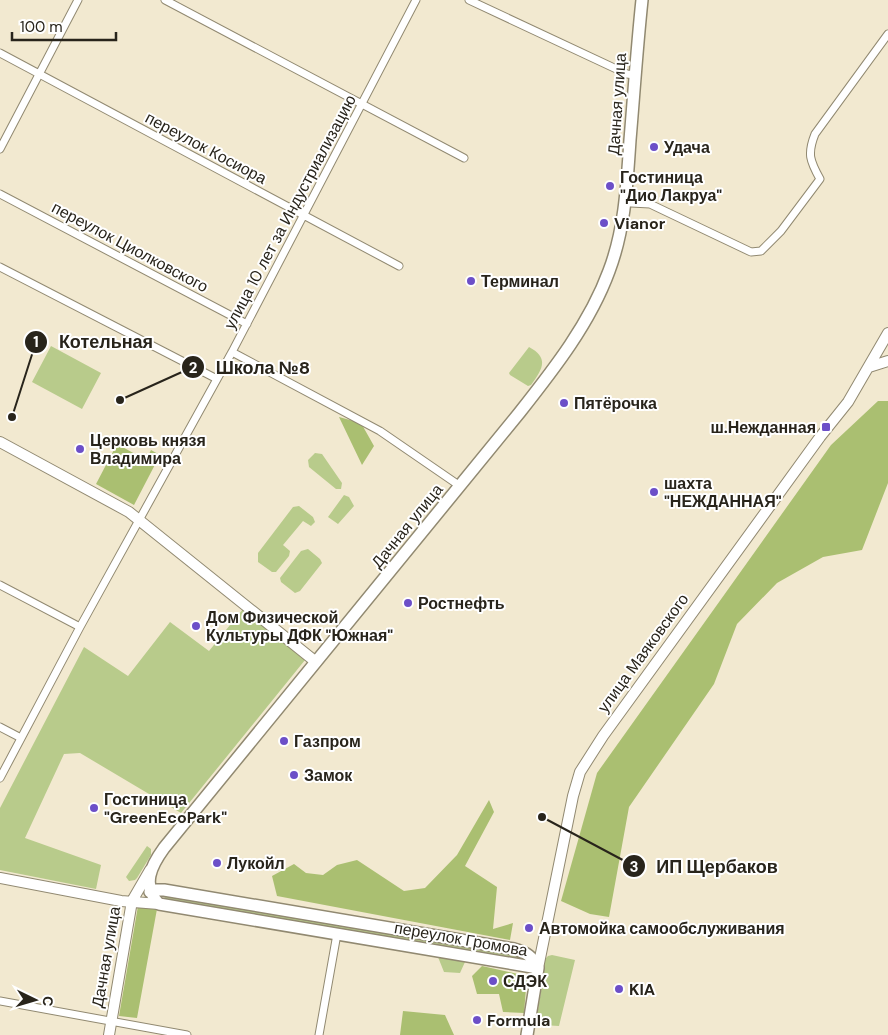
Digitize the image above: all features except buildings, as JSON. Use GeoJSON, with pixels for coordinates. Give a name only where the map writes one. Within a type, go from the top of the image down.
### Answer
{"type":"FeatureCollection","features":[{"type":"Feature","properties":{"kind":"main road","name":"Дачная улица"},"geometry":{"type":"LineString","coordinates":[[155,867],[158,856],[409,553],[535,398],[564,359],[600,293],[610,270],[628,202],[642,0]]}},
{"type":"Feature","properties":{"kind":"main road","name":"Дачная улица"},"geometry":{"type":"LineString","coordinates":[[638,75],[647,0]]}},
{"type":"Feature","properties":{"kind":"main road"},"geometry":{"type":"LineString","coordinates":[[155,867],[159,884],[164,890]]}},
{"type":"Feature","properties":{"kind":"main road"},"geometry":{"type":"LineString","coordinates":[[155,867],[149,879],[150,892],[159,904]]}},
{"type":"Feature","properties":{"kind":"main road","name":"переулок Громова"},"geometry":{"type":"LineString","coordinates":[[150,892],[164,890],[514,949],[523,951],[530,956],[538,968]]}},
{"type":"Feature","properties":{"kind":"main road","name":"переулок Громова"},"geometry":{"type":"LineString","coordinates":[[159,904],[538,968]]}},
{"type":"Feature","properties":{"kind":"main road","name":"улица Маяковского"},"geometry":{"type":"LineString","coordinates":[[527,1035],[538,968]]}},
{"type":"Feature","properties":{"kind":"street"},"geometry":{"type":"LineString","coordinates":[[0,149],[78,0]]}},
{"type":"Feature","properties":{"kind":"street"},"geometry":{"type":"LineString","coordinates":[[165,0],[464,158]]}},
{"type":"Feature","properties":{"kind":"street","name":"улица 10 лет за Индустриализацию"},"geometry":{"type":"LineString","coordinates":[[0,778],[80,627],[247,324],[416,0]]}},
{"type":"Feature","properties":{"kind":"street"},"geometry":{"type":"LineString","coordinates":[[469,0],[627,74],[638,75]]}},
{"type":"Feature","properties":{"kind":"street"},"geometry":{"type":"LineString","coordinates":[[628,202],[650,204],[751,252],[761,251],[781,231],[820,179],[811,162],[810,146],[815,134],[888,34]]}},
{"type":"Feature","properties":{"kind":"street","name":"переулок Косиора"},"geometry":{"type":"LineString","coordinates":[[0,53],[399,266]]}},
{"type":"Feature","properties":{"kind":"street","name":"переулок Циолковского"},"geometry":{"type":"LineString","coordinates":[[0,194],[247,324]]}},
{"type":"Feature","properties":{"kind":"street"},"geometry":{"type":"LineString","coordinates":[[0,267],[217,379]]}},
{"type":"Feature","properties":{"kind":"street","name":"улица Маяковского"},"geometry":{"type":"LineString","coordinates":[[538,968],[573,796],[580,772],[603,736],[820,437],[848,402],[888,333]]}},
{"type":"Feature","properties":{"kind":"street"},"geometry":{"type":"LineString","coordinates":[[232,352],[380,431],[462,487]]}},
{"type":"Feature","properties":{"kind":"street"},"geometry":{"type":"LineString","coordinates":[[869,367],[888,361]]}},
{"type":"Feature","properties":{"kind":"street"},"geometry":{"type":"LineString","coordinates":[[0,442],[129,512],[318,664]]}},
{"type":"Feature","properties":{"kind":"street"},"geometry":{"type":"LineString","coordinates":[[0,585],[80,627]]}},
{"type":"Feature","properties":{"kind":"street"},"geometry":{"type":"LineString","coordinates":[[0,727],[21,738]]}},
{"type":"Feature","properties":{"kind":"street","name":"Дачная улица"},"geometry":{"type":"LineString","coordinates":[[109,1035],[132,901],[155,867]]}},
{"type":"Feature","properties":{"kind":"street","name":"переулок Громова"},"geometry":{"type":"LineString","coordinates":[[0,878],[121,901],[159,904]]}},
{"type":"Feature","properties":{"kind":"street"},"geometry":{"type":"LineString","coordinates":[[132,901],[150,892]]}},
{"type":"Feature","properties":{"kind":"street"},"geometry":{"type":"LineString","coordinates":[[319,1035],[337,934]]}},
{"type":"Feature","properties":{"kind":"street"},"geometry":{"type":"LineString","coordinates":[[0,1002],[187,1035]]}},
{"type":"Feature","properties":{"kind":"green space"},"geometry":{"type":"Polygon","coordinates":[[[51,346],[101,373],[82,409],[32,382],[51,346]]]}},
{"type":"Feature","properties":{"kind":"green space"},"geometry":{"type":"Polygon","coordinates":[[[529,347],[540,355],[542,364],[535,380],[528,386],[509,373],[529,347]]]}},
{"type":"Feature","properties":{"kind":"green space"},"geometry":{"type":"Polygon","coordinates":[[[878,401],[888,401],[888,483],[862,550],[823,557],[777,583],[737,624],[714,684],[629,807],[609,917],[590,914],[561,901],[597,773],[831,445],[878,401]]]}},
{"type":"Feature","properties":{"kind":"green space"},"geometry":{"type":"Polygon","coordinates":[[[339,417],[361,423],[374,446],[362,465],[339,417]]]}},
{"type":"Feature","properties":{"kind":"green space"},"geometry":{"type":"Polygon","coordinates":[[[117,444],[146,460],[151,450],[160,455],[134,505],[96,484],[117,444]]]}},
{"type":"Feature","properties":{"kind":"green space"},"geometry":{"type":"Polygon","coordinates":[[[315,453],[322,454],[342,483],[341,489],[336,489],[309,467],[308,460],[315,453]]]}},
{"type":"Feature","properties":{"kind":"green space"},"geometry":{"type":"Polygon","coordinates":[[[344,495],[349,497],[354,506],[338,524],[328,517],[344,495]]]}},
{"type":"Feature","properties":{"kind":"green space"},"geometry":{"type":"Polygon","coordinates":[[[299,506],[313,517],[315,522],[311,526],[303,521],[283,545],[290,551],[289,556],[276,572],[272,572],[258,562],[258,553],[293,507],[299,506]]]}},
{"type":"Feature","properties":{"kind":"green space"},"geometry":{"type":"Polygon","coordinates":[[[308,549],[322,563],[300,591],[295,593],[281,582],[280,578],[301,551],[308,549]]]}},
{"type":"Feature","properties":{"kind":"green space"},"geometry":{"type":"Polygon","coordinates":[[[243,609],[305,660],[181,813],[80,753],[64,754],[25,838],[101,865],[96,889],[0,870],[0,808],[84,647],[128,676],[170,622],[209,651],[243,609]]]}},
{"type":"Feature","properties":{"kind":"green space"},"geometry":{"type":"Polygon","coordinates":[[[489,800],[494,812],[465,866],[497,887],[493,929],[513,923],[510,940],[277,896],[272,876],[294,864],[306,873],[323,875],[337,865],[357,860],[404,891],[425,888],[457,855],[489,800]]]}},
{"type":"Feature","properties":{"kind":"green space"},"geometry":{"type":"Polygon","coordinates":[[[147,846],[151,849],[151,855],[137,878],[129,881],[126,877],[147,846]]]}},
{"type":"Feature","properties":{"kind":"green space"},"geometry":{"type":"Polygon","coordinates":[[[165,895],[518,955],[517,961],[164,901],[165,895]]]}},
{"type":"Feature","properties":{"kind":"green space"},"geometry":{"type":"Polygon","coordinates":[[[138,906],[157,909],[137,1018],[119,1016],[138,906]]]}},
{"type":"Feature","properties":{"kind":"green space"},"geometry":{"type":"Polygon","coordinates":[[[552,955],[575,960],[559,1026],[542,1025],[536,1021],[543,980],[543,961],[552,955]]]}},
{"type":"Feature","properties":{"kind":"green space"},"geometry":{"type":"Polygon","coordinates":[[[438,957],[465,962],[460,973],[444,972],[438,957]]]}},
{"type":"Feature","properties":{"kind":"green space"},"geometry":{"type":"Polygon","coordinates":[[[482,966],[527,976],[524,1013],[503,1012],[499,994],[477,994],[472,976],[482,966]]]}},
{"type":"Feature","properties":{"kind":"green space"},"geometry":{"type":"Polygon","coordinates":[[[403,1011],[445,1015],[454,1035],[400,1035],[403,1011]]]}},
{"type":"Feature","properties":{"kind":"place","name":"Удача"},"geometry":{"type":"Point","coordinates":[654,147]}},
{"type":"Feature","properties":{"kind":"place","name":"Гостиница \"Дио Лакруа\""},"geometry":{"type":"Point","coordinates":[610,186]}},
{"type":"Feature","properties":{"kind":"place","name":"Vianor"},"geometry":{"type":"Point","coordinates":[604,223]}},
{"type":"Feature","properties":{"kind":"place","name":"Терминал"},"geometry":{"type":"Point","coordinates":[471,281]}},
{"type":"Feature","properties":{"kind":"place","name":"Школа №8"},"geometry":{"type":"Point","coordinates":[120,400]}},
{"type":"Feature","properties":{"kind":"place","name":"Пятёрочка"},"geometry":{"type":"Point","coordinates":[564,403]}},
{"type":"Feature","properties":{"kind":"place","name":"Котельная"},"geometry":{"type":"Point","coordinates":[12,417]}},
{"type":"Feature","properties":{"kind":"place","name":"ш.Нежданная"},"geometry":{"type":"Point","coordinates":[826,427]}},
{"type":"Feature","properties":{"kind":"place","name":"Церковь князя Владимира"},"geometry":{"type":"Point","coordinates":[80,449]}},
{"type":"Feature","properties":{"kind":"place","name":"шахта \"НЕЖДАННАЯ\""},"geometry":{"type":"Point","coordinates":[654,492]}},
{"type":"Feature","properties":{"kind":"place","name":"Ростнефть"},"geometry":{"type":"Point","coordinates":[408,603]}},
{"type":"Feature","properties":{"kind":"place","name":"Дом Физической Культуры ДФК \"Южная\""},"geometry":{"type":"Point","coordinates":[196,626]}},
{"type":"Feature","properties":{"kind":"place","name":"Газпром"},"geometry":{"type":"Point","coordinates":[284,741]}},
{"type":"Feature","properties":{"kind":"place","name":"Замок"},"geometry":{"type":"Point","coordinates":[294,775]}},
{"type":"Feature","properties":{"kind":"place","name":"Гостиница \"GreenEcoPark\""},"geometry":{"type":"Point","coordinates":[94,808]}},
{"type":"Feature","properties":{"kind":"place","name":"ИП Щербаков"},"geometry":{"type":"Point","coordinates":[542,817]}},
{"type":"Feature","properties":{"kind":"place","name":"Лукойл"},"geometry":{"type":"Point","coordinates":[217,863]}},
{"type":"Feature","properties":{"kind":"place","name":"Автомойка самообслуживания"},"geometry":{"type":"Point","coordinates":[529,928]}},
{"type":"Feature","properties":{"kind":"place","name":"СДЭК"},"geometry":{"type":"Point","coordinates":[493,981]}},
{"type":"Feature","properties":{"kind":"place","name":"KIA"},"geometry":{"type":"Point","coordinates":[619,989]}},
{"type":"Feature","properties":{"kind":"place","name":"Formula"},"geometry":{"type":"Point","coordinates":[477,1020]}}]}
